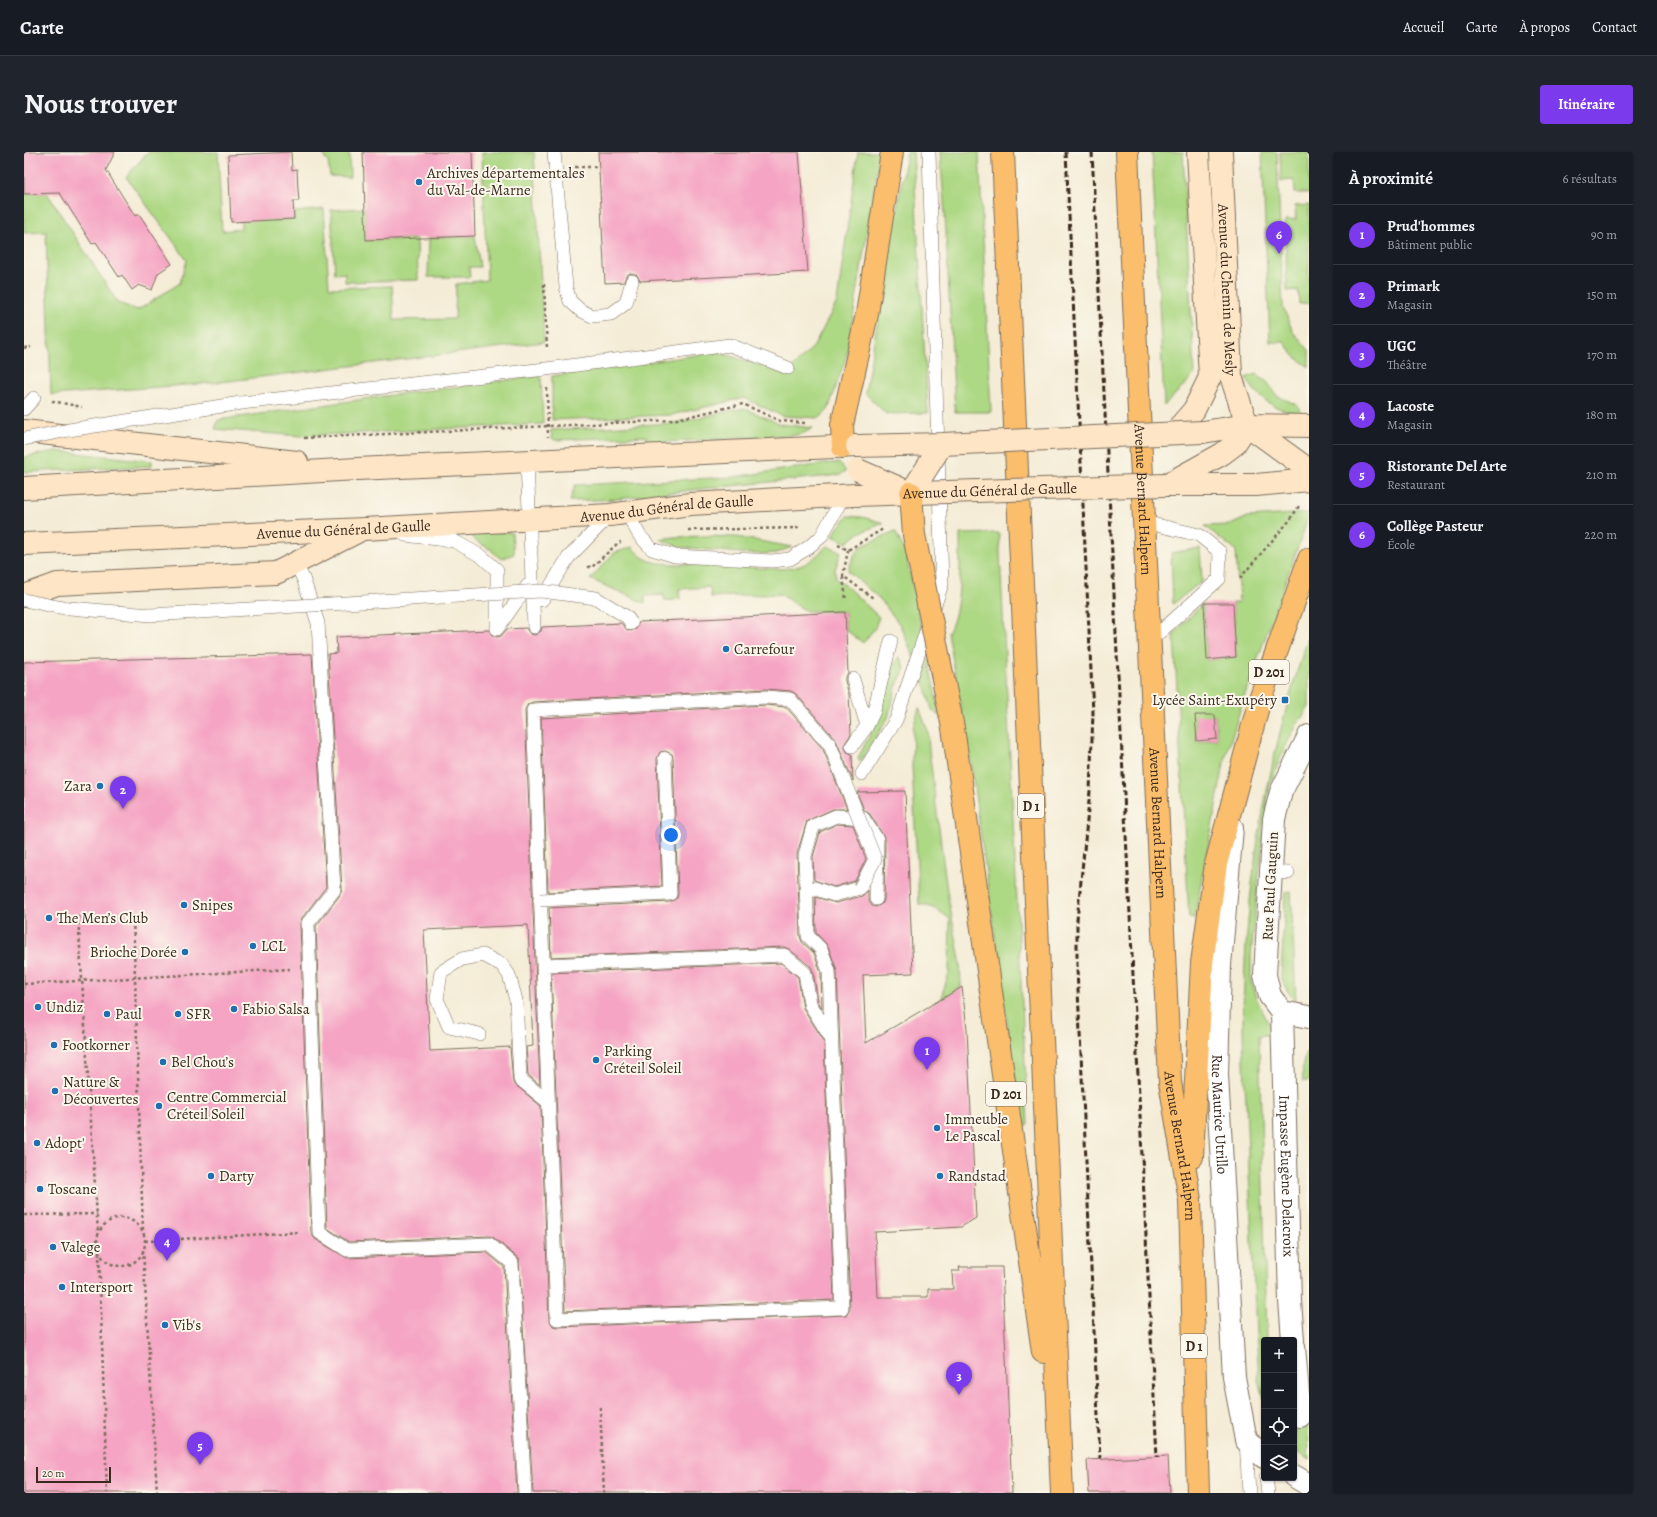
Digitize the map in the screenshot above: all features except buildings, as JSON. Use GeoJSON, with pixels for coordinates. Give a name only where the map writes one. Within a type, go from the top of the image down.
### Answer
{"type":"FeatureCollection","features":[{"type":"Feature","properties":{"kind":"highway"},"geometry":{"type":"LineString","coordinates":[[850,446],[842,425],[867,314],[892,152]]}},
{"type":"Feature","properties":{"kind":"highway","name":"D 1"},"geometry":{"type":"LineString","coordinates":[[1003,152],[1062,1493]]}},
{"type":"Feature","properties":{"kind":"highway","name":"Avenue Bernard Halpern"},"geometry":{"type":"LineString","coordinates":[[1127,152],[1170,1082],[1190,1200],[1198,1493]]}},
{"type":"Feature","properties":{"kind":"highway","name":"D 201"},"geometry":{"type":"LineString","coordinates":[[911,493],[914,535],[953,728],[1037,1313],[1060,1460]]}},
{"type":"Feature","properties":{"kind":"highway","name":"D 201"},"geometry":{"type":"LineString","coordinates":[[1190,1200],[1202,963],[1216,864],[1235,788],[1260,699],[1309,559]]}},
{"type":"Feature","properties":{"kind":"main road"},"geometry":{"type":"LineString","coordinates":[[1174,433],[1194,410],[1210,377],[1198,152]]}},
{"type":"Feature","properties":{"kind":"main road","name":"Avenue du Chemin de Mesly"},"geometry":{"type":"LineString","coordinates":[[1221,152],[1231,376],[1247,425]]}},
{"type":"Feature","properties":{"kind":"main road"},"geometry":{"type":"LineString","coordinates":[[24,488],[358,469],[850,446],[942,444],[1203,432],[1247,425],[1309,426]]}},
{"type":"Feature","properties":{"kind":"main road"},"geometry":{"type":"LineString","coordinates":[[1166,485],[1222,454],[1234,445],[1247,425]]}},
{"type":"Feature","properties":{"kind":"main road"},"geometry":{"type":"LineString","coordinates":[[1247,425],[1309,470]]}},
{"type":"Feature","properties":{"kind":"main road"},"geometry":{"type":"LineString","coordinates":[[24,431],[358,469]]}},
{"type":"Feature","properties":{"kind":"main road"},"geometry":{"type":"LineString","coordinates":[[850,446],[858,470],[911,493],[942,444]]}},
{"type":"Feature","properties":{"kind":"main road","name":"Avenue du Général de Gaulle"},"geometry":{"type":"LineString","coordinates":[[24,544],[364,529],[618,514],[690,504],[850,496],[1166,485],[1256,485],[1309,480]]}},
{"type":"Feature","properties":{"kind":"main road"},"geometry":{"type":"LineString","coordinates":[[24,596],[57,584],[276,573],[364,529]]}},
{"type":"Feature","properties":{"kind":"street","name":"Rue Paul Gauguin"},"geometry":{"type":"LineString","coordinates":[[1282,1012],[1270,996],[1265,975],[1280,873],[1274,819],[1281,792],[1309,736]]}},
{"type":"Feature","properties":{"kind":"street","name":"Rue Maurice Utrillo"},"geometry":{"type":"LineString","coordinates":[[1235,788],[1220,965],[1217,1075],[1234,1376],[1246,1440]]}},
{"type":"Feature","properties":{"kind":"street"},"geometry":{"type":"LineString","coordinates":[[1282,1012],[1309,1017]]}},
{"type":"Feature","properties":{"kind":"street","name":"Impasse Eugène Delacroix"},"geometry":{"type":"LineString","coordinates":[[1282,1012],[1289,1278],[1293,1337]]}},
{"type":"Feature","properties":{"kind":"street"},"geometry":{"type":"LineString","coordinates":[[1296,1373],[1300,1416]]}},
{"type":"Feature","properties":{"kind":"street"},"geometry":{"type":"LineString","coordinates":[[1246,1440],[1261,1454]]}},
{"type":"Feature","properties":{"kind":"street"},"geometry":{"type":"LineString","coordinates":[[1297,1478],[1309,1485]]}},
{"type":"Feature","properties":{"kind":"lane"},"geometry":{"type":"LineString","coordinates":[[554,152],[566,287],[570,301],[580,310],[592,316],[611,314],[626,303],[632,281]]}},
{"type":"Feature","properties":{"kind":"lane"},"geometry":{"type":"LineString","coordinates":[[862,774],[896,720],[942,584],[929,152]]}},
{"type":"Feature","properties":{"kind":"lane"},"geometry":{"type":"LineString","coordinates":[[24,439],[69,430],[241,403],[546,369],[730,345],[788,368]]}},
{"type":"Feature","properties":{"kind":"lane"},"geometry":{"type":"LineString","coordinates":[[24,409],[34,398]]}},
{"type":"Feature","properties":{"kind":"lane"},"geometry":{"type":"LineString","coordinates":[[526,462],[530,519],[534,627]]}},
{"type":"Feature","properties":{"kind":"lane"},"geometry":{"type":"LineString","coordinates":[[533,613],[568,558],[618,514],[652,549],[675,556],[772,561],[790,559],[821,537],[850,496]]}},
{"type":"Feature","properties":{"kind":"lane"},"geometry":{"type":"LineString","coordinates":[[1144,522],[1199,535],[1220,552],[1219,579],[1150,641]]}},
{"type":"Feature","properties":{"kind":"lane"},"geometry":{"type":"LineString","coordinates":[[364,529],[454,541],[481,556],[497,570],[497,629],[532,578]]}},
{"type":"Feature","properties":{"kind":"lane"},"geometry":{"type":"LineString","coordinates":[[295,563],[303,578],[318,623],[334,890],[308,923],[311,968],[319,1232],[347,1250],[489,1244],[512,1263],[525,1493]]}},
{"type":"Feature","properties":{"kind":"lane"},"geometry":{"type":"LineString","coordinates":[[24,600],[58,607],[151,615],[541,591],[596,598],[628,617],[631,622]]}},
{"type":"Feature","properties":{"kind":"lane"},"geometry":{"type":"LineString","coordinates":[[852,746],[866,726],[874,711],[891,640]]}},
{"type":"Feature","properties":{"kind":"lane"},"geometry":{"type":"LineString","coordinates":[[853,680],[866,726]]}},
{"type":"Feature","properties":{"kind":"lane"},"geometry":{"type":"LineString","coordinates":[[814,888],[834,895],[860,888],[875,859],[830,745],[790,699],[758,698],[533,710],[557,1319],[842,1308],[830,971],[821,950],[808,936],[806,918],[805,856],[813,826],[836,816],[863,818],[877,839],[876,899]]}},
{"type":"Feature","properties":{"kind":"lane"},"geometry":{"type":"LineString","coordinates":[[540,900],[670,894],[665,759]]}},
{"type":"Feature","properties":{"kind":"lane"},"geometry":{"type":"LineString","coordinates":[[544,965],[784,954],[805,972],[810,1004],[832,1040]]}},
{"type":"Feature","properties":{"kind":"lane"},"geometry":{"type":"LineString","coordinates":[[480,1034],[449,1026],[437,999],[441,972],[462,959],[482,955],[502,965],[509,975],[516,1000],[520,1079],[548,1102]]}},
{"type":"Feature","properties":{"kind":"lane"},"geometry":{"type":"LineString","coordinates":[[1246,1440],[1261,1465]]}},
{"type":"Feature","properties":{"kind":"lane"},"geometry":{"type":"LineString","coordinates":[[1246,1440],[1249,1493]]}},
{"type":"Feature","properties":{"kind":"lane"},"geometry":{"type":"LineString","coordinates":[[1055,1493],[1060,1460]]}},
{"type":"Feature","properties":{"kind":"lane"},"geometry":{"type":"LineString","coordinates":[[1266,1481],[1268,1493]]}},
{"type":"Feature","properties":{"kind":"path"},"geometry":{"type":"LineString","coordinates":[[570,167],[599,167]]}},
{"type":"Feature","properties":{"kind":"path"},"geometry":{"type":"LineString","coordinates":[[544,277],[549,442]]}},
{"type":"Feature","properties":{"kind":"path"},"geometry":{"type":"LineString","coordinates":[[24,348],[31,348]]}},
{"type":"Feature","properties":{"kind":"path"},"geometry":{"type":"LineString","coordinates":[[302,438],[673,420],[743,404],[780,421],[842,425]]}},
{"type":"Feature","properties":{"kind":"path"},"geometry":{"type":"LineString","coordinates":[[1219,579],[1238,580],[1290,520],[1299,506]]}},
{"type":"Feature","properties":{"kind":"path"},"geometry":{"type":"LineString","coordinates":[[846,600],[843,576],[848,550]]}},
{"type":"Feature","properties":{"kind":"path"},"geometry":{"type":"LineString","coordinates":[[843,576],[873,598]]}},
{"type":"Feature","properties":{"kind":"path"},"geometry":{"type":"LineString","coordinates":[[133,915],[143,1232],[145,1241],[143,1250],[158,1493]]}},
{"type":"Feature","properties":{"kind":"path"},"geometry":{"type":"LineString","coordinates":[[78,916],[97,1214],[97,1246],[103,1258],[110,1264],[126,1266],[133,1263],[143,1250]]}},
{"type":"Feature","properties":{"kind":"path"},"geometry":{"type":"LineString","coordinates":[[24,984],[311,968]]}},
{"type":"Feature","properties":{"kind":"path"},"geometry":{"type":"LineString","coordinates":[[24,1215],[97,1214]]}},
{"type":"Feature","properties":{"kind":"path"},"geometry":{"type":"LineString","coordinates":[[98,1233],[108,1221],[116,1218],[132,1220],[143,1232]]}},
{"type":"Feature","properties":{"kind":"path"},"geometry":{"type":"LineString","coordinates":[[145,1241],[299,1232]]}},
{"type":"Feature","properties":{"kind":"path"},"geometry":{"type":"LineString","coordinates":[[99,1252],[107,1493]]}},
{"type":"Feature","properties":{"kind":"path"},"geometry":{"type":"LineString","coordinates":[[600,1408],[604,1493]]}},
{"type":"Feature","properties":{"kind":"green space"},"geometry":{"type":"Polygon","coordinates":[[[148,152],[218,152],[222,231],[241,229],[241,213],[272,212],[272,220],[294,219],[294,212],[324,209],[329,288],[392,286],[394,320],[455,319],[456,284],[487,280],[482,152],[534,152],[544,342],[213,383],[51,395],[46,232],[24,233],[24,194],[47,193],[118,303],[138,310],[180,283],[187,260],[126,177],[148,152]]]}},
{"type":"Feature","properties":{"kind":"green space"},"geometry":{"type":"Polygon","coordinates":[[[321,152],[349,152],[350,177],[330,176],[328,162],[321,152]]]}},
{"type":"Feature","properties":{"kind":"green space"},"geometry":{"type":"Polygon","coordinates":[[[858,152],[880,152],[847,355],[828,410],[820,418],[782,416],[744,398],[671,415],[552,420],[552,376],[718,352],[785,375],[814,346],[837,302],[858,152]]]}},
{"type":"Feature","properties":{"kind":"green space"},"geometry":{"type":"Polygon","coordinates":[[[907,152],[913,152],[928,413],[886,414],[865,393],[907,152]]]}},
{"type":"Feature","properties":{"kind":"green space"},"geometry":{"type":"Polygon","coordinates":[[[940,152],[979,152],[991,412],[955,412],[945,214],[940,152]]]}},
{"type":"Feature","properties":{"kind":"green space"},"geometry":{"type":"Polygon","coordinates":[[[1152,152],[1183,152],[1194,375],[1164,406],[1152,152]]]}},
{"type":"Feature","properties":{"kind":"green space"},"geometry":{"type":"Polygon","coordinates":[[[1262,152],[1277,152],[1283,307],[1293,332],[1309,350],[1309,367],[1294,356],[1284,342],[1270,342],[1262,152]]]}},
{"type":"Feature","properties":{"kind":"green space"},"geometry":{"type":"Polygon","coordinates":[[[1280,152],[1309,152],[1309,193],[1295,193],[1294,180],[1281,181],[1280,152]]]}},
{"type":"Feature","properties":{"kind":"green space"},"geometry":{"type":"Polygon","coordinates":[[[1309,205],[1309,303],[1299,304],[1298,290],[1287,291],[1285,220],[1296,219],[1295,206],[1309,205]]]}},
{"type":"Feature","properties":{"kind":"green space"},"geometry":{"type":"Polygon","coordinates":[[[365,208],[367,240],[417,239],[418,280],[345,282],[345,273],[335,274],[331,210],[365,208]]]}},
{"type":"Feature","properties":{"kind":"green space"},"geometry":{"type":"Polygon","coordinates":[[[475,236],[480,267],[469,267],[470,277],[428,277],[429,238],[475,236]]]}},
{"type":"Feature","properties":{"kind":"green space"},"geometry":{"type":"Polygon","coordinates":[[[1256,374],[1268,383],[1277,396],[1295,404],[1300,408],[1301,413],[1276,407],[1262,398],[1246,378],[1256,374]]]}},
{"type":"Feature","properties":{"kind":"green space"},"geometry":{"type":"Polygon","coordinates":[[[539,376],[541,378],[543,424],[301,436],[215,429],[218,420],[539,376]]]}},
{"type":"Feature","properties":{"kind":"green space"},"geometry":{"type":"Polygon","coordinates":[[[744,408],[780,424],[813,428],[804,433],[795,435],[647,443],[647,436],[555,440],[552,438],[551,430],[673,423],[744,408]]]}},
{"type":"Feature","properties":{"kind":"green space"},"geometry":{"type":"Polygon","coordinates":[[[56,451],[152,461],[152,466],[24,472],[24,457],[56,451]]]}},
{"type":"Feature","properties":{"kind":"green space"},"geometry":{"type":"Polygon","coordinates":[[[839,463],[846,471],[840,475],[619,499],[570,501],[575,485],[733,477],[839,463]]]}},
{"type":"Feature","properties":{"kind":"green space"},"geometry":{"type":"Polygon","coordinates":[[[1308,513],[1305,527],[1244,697],[1225,759],[1194,919],[1189,918],[1174,634],[1203,603],[1207,660],[1236,657],[1233,603],[1239,602],[1236,551],[1205,526],[1230,525],[1248,517],[1308,513]],[[1215,715],[1195,716],[1197,743],[1217,739],[1215,715]]]}},
{"type":"Feature","properties":{"kind":"green space"},"geometry":{"type":"Polygon","coordinates":[[[848,516],[862,517],[884,523],[859,533],[847,543],[833,536],[838,527],[848,516]]]}},
{"type":"Feature","properties":{"kind":"green space"},"geometry":{"type":"Polygon","coordinates":[[[895,531],[906,554],[940,716],[932,710],[923,678],[900,625],[880,599],[848,571],[853,557],[860,547],[895,531]]]}},
{"type":"Feature","properties":{"kind":"green space"},"geometry":{"type":"Polygon","coordinates":[[[476,533],[512,533],[514,554],[501,559],[490,549],[474,540],[472,535],[476,533]]]}},
{"type":"Feature","properties":{"kind":"green space"},"geometry":{"type":"Polygon","coordinates":[[[999,533],[1028,1126],[1022,1127],[970,759],[948,633],[953,623],[958,599],[960,534],[999,533]]]}},
{"type":"Feature","properties":{"kind":"green space"},"geometry":{"type":"Polygon","coordinates":[[[704,536],[737,537],[792,547],[776,553],[751,554],[680,547],[659,539],[704,536]]]}},
{"type":"Feature","properties":{"kind":"green space"},"geometry":{"type":"Polygon","coordinates":[[[827,546],[841,552],[835,569],[836,579],[845,585],[879,617],[875,628],[863,643],[846,630],[845,612],[806,611],[780,594],[711,597],[710,587],[679,589],[680,599],[665,601],[664,595],[645,596],[645,603],[590,579],[614,553],[632,547],[643,557],[657,563],[779,569],[806,564],[827,546]]]}},
{"type":"Feature","properties":{"kind":"green space"},"geometry":{"type":"Polygon","coordinates":[[[1200,548],[1202,581],[1173,604],[1171,553],[1200,548]]]}},
{"type":"Feature","properties":{"kind":"green space"},"geometry":{"type":"Polygon","coordinates":[[[1309,635],[1309,707],[1296,726],[1282,754],[1270,785],[1264,825],[1251,957],[1251,982],[1256,998],[1270,1026],[1271,1034],[1259,1036],[1267,1337],[1261,1337],[1261,1387],[1259,1379],[1256,1333],[1243,1050],[1244,975],[1253,876],[1260,827],[1269,778],[1294,682],[1309,635]]]}},
{"type":"Feature","properties":{"kind":"green space"},"geometry":{"type":"Polygon","coordinates":[[[899,656],[905,668],[896,687],[888,718],[860,762],[858,758],[881,713],[888,675],[899,656]]]}},
{"type":"Feature","properties":{"kind":"green space"},"geometry":{"type":"Polygon","coordinates":[[[919,708],[928,731],[929,750],[947,891],[960,960],[961,987],[940,1000],[949,973],[950,919],[936,909],[919,904],[912,766],[913,728],[919,708]]]}},
{"type":"Feature","properties":{"kind":"green space"},"geometry":{"type":"Polygon","coordinates":[[[1291,891],[1296,1001],[1288,992],[1281,978],[1285,893],[1291,891]]]}},
{"type":"Feature","properties":{"kind":"green space"},"geometry":{"type":"Polygon","coordinates":[[[1309,1049],[1309,1081],[1303,1081],[1303,1065],[1309,1049]]]}},
{"type":"Feature","properties":{"kind":"green space"},"geometry":{"type":"Polygon","coordinates":[[[1308,1421],[1309,1460],[1297,1451],[1297,1423],[1308,1421]]]}},
{"type":"Feature","properties":{"kind":"railway"},"geometry":{"type":"LineString","coordinates":[[1066,152],[1093,713],[1090,791],[1077,920],[1077,969],[1100,1459]]}},
{"type":"Feature","properties":{"kind":"railway"},"geometry":{"type":"LineString","coordinates":[[1092,152],[1157,1457]]}},
{"type":"Feature","properties":{"kind":"place","name":"Archives départementales du Val-de-Marne"},"geometry":{"type":"Point","coordinates":[419,182]}},
{"type":"Feature","properties":{"kind":"place","name":"Collège Pasteur"},"geometry":{"type":"Point","coordinates":[1279,254]}},
{"type":"Feature","properties":{"kind":"place","name":"Carrefour"},"geometry":{"type":"Point","coordinates":[726,649]}},
{"type":"Feature","properties":{"kind":"place","name":"Lycée Saint-Exupéry"},"geometry":{"type":"Point","coordinates":[1285,700]}},
{"type":"Feature","properties":{"kind":"place","name":"Zara"},"geometry":{"type":"Point","coordinates":[100,786]}},
{"type":"Feature","properties":{"kind":"place","name":"Primark"},"geometry":{"type":"Point","coordinates":[123,809]}},
{"type":"Feature","properties":{"kind":"place","name":"Snipes"},"geometry":{"type":"Point","coordinates":[184,905]}},
{"type":"Feature","properties":{"kind":"place","name":"The Men’s Club"},"geometry":{"type":"Point","coordinates":[49,918]}},
{"type":"Feature","properties":{"kind":"place","name":"LCL"},"geometry":{"type":"Point","coordinates":[253,946]}},
{"type":"Feature","properties":{"kind":"place","name":"Brioche Dorée"},"geometry":{"type":"Point","coordinates":[185,952]}},
{"type":"Feature","properties":{"kind":"place","name":"Undiz"},"geometry":{"type":"Point","coordinates":[38,1007]}},
{"type":"Feature","properties":{"kind":"place","name":"Fabio Salsa"},"geometry":{"type":"Point","coordinates":[234,1009]}},
{"type":"Feature","properties":{"kind":"place","name":"Paul"},"geometry":{"type":"Point","coordinates":[107,1014]}},
{"type":"Feature","properties":{"kind":"place","name":"SFR"},"geometry":{"type":"Point","coordinates":[178,1014]}},
{"type":"Feature","properties":{"kind":"place","name":"Footkorner"},"geometry":{"type":"Point","coordinates":[54,1045]}},
{"type":"Feature","properties":{"kind":"place","name":"Parking Créteil Soleil"},"geometry":{"type":"Point","coordinates":[596,1060]}},
{"type":"Feature","properties":{"kind":"place","name":"Bel Chou’s"},"geometry":{"type":"Point","coordinates":[163,1062]}},
{"type":"Feature","properties":{"kind":"place","name":"Prud'hommes"},"geometry":{"type":"Point","coordinates":[927,1070]}},
{"type":"Feature","properties":{"kind":"place","name":"Nature & Découvertes"},"geometry":{"type":"Point","coordinates":[55,1091]}},
{"type":"Feature","properties":{"kind":"place","name":"Centre Commercial Créteil Soleil"},"geometry":{"type":"Point","coordinates":[159,1106]}},
{"type":"Feature","properties":{"kind":"place","name":"Immeuble Le Pascal"},"geometry":{"type":"Point","coordinates":[937,1128]}},
{"type":"Feature","properties":{"kind":"place","name":"Adopt'"},"geometry":{"type":"Point","coordinates":[37,1143]}},
{"type":"Feature","properties":{"kind":"place","name":"Darty"},"geometry":{"type":"Point","coordinates":[211,1176]}},
{"type":"Feature","properties":{"kind":"place","name":"Randstad"},"geometry":{"type":"Point","coordinates":[940,1176]}},
{"type":"Feature","properties":{"kind":"place","name":"Toscane"},"geometry":{"type":"Point","coordinates":[40,1189]}},
{"type":"Feature","properties":{"kind":"place","name":"Valege"},"geometry":{"type":"Point","coordinates":[53,1247]}},
{"type":"Feature","properties":{"kind":"place","name":"Lacoste"},"geometry":{"type":"Point","coordinates":[167,1261]}},
{"type":"Feature","properties":{"kind":"place","name":"Intersport"},"geometry":{"type":"Point","coordinates":[62,1287]}},
{"type":"Feature","properties":{"kind":"place","name":"Vib's"},"geometry":{"type":"Point","coordinates":[165,1325]}},
{"type":"Feature","properties":{"kind":"place","name":"UGC"},"geometry":{"type":"Point","coordinates":[959,1395]}},
{"type":"Feature","properties":{"kind":"place","name":"Ristorante Del Arte"},"geometry":{"type":"Point","coordinates":[200,1465]}}]}
